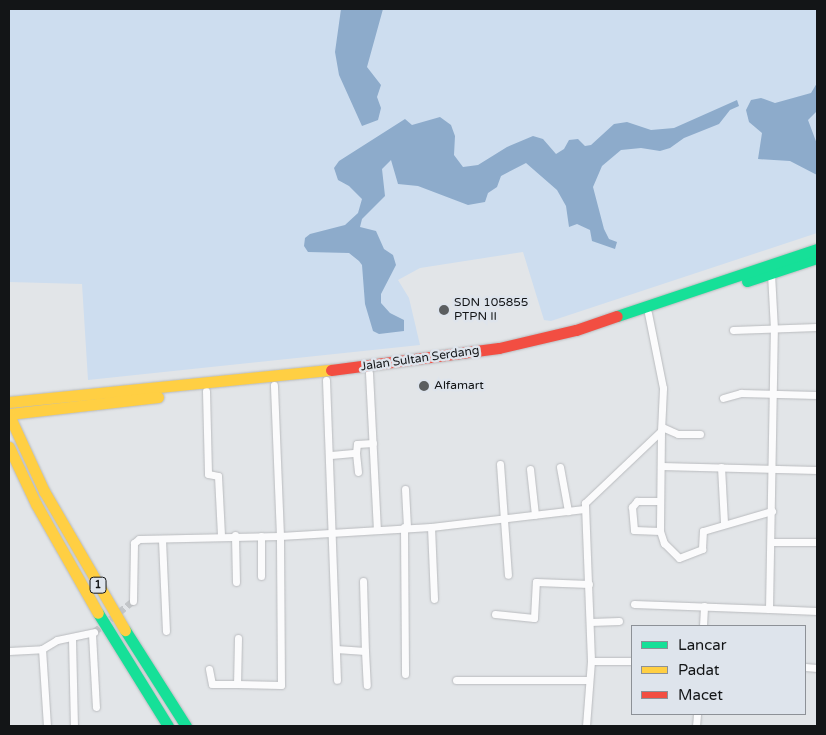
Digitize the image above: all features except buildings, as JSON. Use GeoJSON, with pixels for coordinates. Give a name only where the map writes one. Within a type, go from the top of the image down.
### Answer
{"type":"FeatureCollection","features":[{"type":"Feature","properties":{"kind":"highway","name":"Jalan Sultan Serdang"},"geometry":{"type":"LineString","coordinates":[[9,415],[100,399],[338,370],[530,342],[620,316],[817,249]]}},
{"type":"Feature","properties":{"kind":"highway","name":"Jalan Sultan Serdang"},"geometry":{"type":"LineString","coordinates":[[9,402],[100,399],[206,392],[326,380],[539,346],[817,258]]}},
{"type":"Feature","properties":{"kind":"highway","name":"1"},"geometry":{"type":"LineString","coordinates":[[9,415],[44,491],[108,602],[186,726]]}},
{"type":"Feature","properties":{"kind":"highway","name":"1"},"geometry":{"type":"LineString","coordinates":[[9,447],[36,504],[104,624],[168,726]]}},
{"type":"Feature","properties":{"kind":"street"},"geometry":{"type":"LineString","coordinates":[[768,609],[772,511],[774,329],[771,274]]}},
{"type":"Feature","properties":{"kind":"street"},"geometry":{"type":"LineString","coordinates":[[648,313],[663,388],[659,501],[660,531],[670,549],[683,559],[702,549],[703,531],[724,523],[772,511]]}},
{"type":"Feature","properties":{"kind":"street"},"geometry":{"type":"LineString","coordinates":[[733,330],[817,327]]}},
{"type":"Feature","properties":{"kind":"street"},"geometry":{"type":"LineString","coordinates":[[369,373],[377,529]]}},
{"type":"Feature","properties":{"kind":"street"},"geometry":{"type":"LineString","coordinates":[[326,380],[331,455],[337,680]]}},
{"type":"Feature","properties":{"kind":"street"},"geometry":{"type":"LineString","coordinates":[[209,669],[212,684],[280,685],[280,536],[274,385]]}},
{"type":"Feature","properties":{"kind":"street"},"geometry":{"type":"LineString","coordinates":[[206,392],[208,474],[218,476],[221,536]]}},
{"type":"Feature","properties":{"kind":"street"},"geometry":{"type":"LineString","coordinates":[[723,398],[733,394],[817,395]]}},
{"type":"Feature","properties":{"kind":"street"},"geometry":{"type":"LineString","coordinates":[[661,429],[678,434],[700,434]]}},
{"type":"Feature","properties":{"kind":"street"},"geometry":{"type":"LineString","coordinates":[[586,726],[591,660],[589,584],[584,509],[591,495],[661,429]]}},
{"type":"Feature","properties":{"kind":"street"},"geometry":{"type":"LineString","coordinates":[[358,472],[356,444],[373,443]]}},
{"type":"Feature","properties":{"kind":"street"},"geometry":{"type":"LineString","coordinates":[[331,455],[356,453]]}},
{"type":"Feature","properties":{"kind":"street"},"geometry":{"type":"LineString","coordinates":[[500,464],[508,575]]}},
{"type":"Feature","properties":{"kind":"street"},"geometry":{"type":"LineString","coordinates":[[661,466],[817,470]]}},
{"type":"Feature","properties":{"kind":"street"},"geometry":{"type":"LineString","coordinates":[[560,467],[568,511]]}},
{"type":"Feature","properties":{"kind":"street"},"geometry":{"type":"LineString","coordinates":[[721,467],[724,523]]}},
{"type":"Feature","properties":{"kind":"street"},"geometry":{"type":"LineString","coordinates":[[530,469],[535,516]]}},
{"type":"Feature","properties":{"kind":"street"},"geometry":{"type":"LineString","coordinates":[[404,489],[405,674]]}},
{"type":"Feature","properties":{"kind":"street"},"geometry":{"type":"LineString","coordinates":[[659,501],[637,501],[632,507],[634,530],[660,531]]}},
{"type":"Feature","properties":{"kind":"street"},"geometry":{"type":"LineString","coordinates":[[133,601],[135,541],[221,536],[280,536],[332,531],[432,527],[584,509]]}},
{"type":"Feature","properties":{"kind":"street"},"geometry":{"type":"LineString","coordinates":[[432,527],[434,599]]}},
{"type":"Feature","properties":{"kind":"street"},"geometry":{"type":"LineString","coordinates":[[234,536],[236,582]]}},
{"type":"Feature","properties":{"kind":"street"},"geometry":{"type":"LineString","coordinates":[[261,536],[261,576]]}},
{"type":"Feature","properties":{"kind":"street"},"geometry":{"type":"LineString","coordinates":[[162,540],[166,631]]}},
{"type":"Feature","properties":{"kind":"street"},"geometry":{"type":"LineString","coordinates":[[771,542],[817,542]]}},
{"type":"Feature","properties":{"kind":"street"},"geometry":{"type":"LineString","coordinates":[[363,581],[368,685]]}},
{"type":"Feature","properties":{"kind":"street"},"geometry":{"type":"LineString","coordinates":[[495,614],[534,618],[536,582],[589,584]]}},
{"type":"Feature","properties":{"kind":"street"},"geometry":{"type":"LineString","coordinates":[[634,604],[817,611]]}},
{"type":"Feature","properties":{"kind":"street"},"geometry":{"type":"LineString","coordinates":[[703,625],[704,606]]}},
{"type":"Feature","properties":{"kind":"street"},"geometry":{"type":"LineString","coordinates":[[590,622],[619,621]]}},
{"type":"Feature","properties":{"kind":"street"},"geometry":{"type":"LineString","coordinates":[[9,651],[42,649],[57,640],[93,633],[96,707]]}},
{"type":"Feature","properties":{"kind":"street"},"geometry":{"type":"LineString","coordinates":[[72,638],[74,726]]}},
{"type":"Feature","properties":{"kind":"street"},"geometry":{"type":"LineString","coordinates":[[237,684],[238,638]]}},
{"type":"Feature","properties":{"kind":"street"},"geometry":{"type":"LineString","coordinates":[[42,649],[47,726]]}},
{"type":"Feature","properties":{"kind":"street"},"geometry":{"type":"LineString","coordinates":[[336,649],[365,651]]}},
{"type":"Feature","properties":{"kind":"street"},"geometry":{"type":"LineString","coordinates":[[591,660],[631,661]]}},
{"type":"Feature","properties":{"kind":"street"},"geometry":{"type":"LineString","coordinates":[[456,680],[589,680]]}},
{"type":"Feature","properties":{"kind":"shaded area"},"geometry":{"type":"Polygon","coordinates":[[[9,9],[817,9],[817,233],[551,321],[544,320],[523,252],[420,268],[398,280],[409,298],[420,345],[88,380],[82,284],[9,282],[9,9]]]}},
{"type":"Feature","properties":{"kind":"water"},"geometry":{"type":"Polygon","coordinates":[[[341,9],[383,9],[367,67],[381,85],[377,97],[381,108],[378,120],[362,126],[339,75],[335,52],[341,9]]]}},
{"type":"Feature","properties":{"kind":"water"},"geometry":{"type":"Polygon","coordinates":[[[817,83],[817,111],[808,120],[817,144],[817,175],[790,161],[758,159],[762,133],[749,122],[746,110],[751,100],[761,98],[775,103],[811,93],[817,83]]]}},
{"type":"Feature","properties":{"kind":"water"},"geometry":{"type":"Polygon","coordinates":[[[737,100],[739,106],[730,110],[719,124],[684,138],[670,148],[660,151],[641,148],[621,150],[602,166],[593,187],[604,229],[609,239],[617,242],[615,249],[592,241],[590,230],[577,224],[569,227],[566,206],[557,190],[526,163],[501,176],[497,187],[488,193],[485,202],[468,205],[418,186],[398,184],[391,160],[382,169],[385,196],[362,219],[360,227],[376,231],[384,249],[393,255],[396,265],[381,294],[381,303],[390,313],[404,320],[404,331],[379,334],[373,331],[365,304],[362,265],[359,261],[349,253],[308,252],[304,246],[305,238],[310,234],[345,225],[358,213],[362,199],[349,186],[338,180],[334,168],[339,161],[405,119],[412,125],[440,117],[451,125],[455,136],[454,155],[463,167],[478,165],[507,147],[533,136],[543,139],[556,154],[564,149],[569,140],[578,139],[585,146],[591,145],[614,124],[627,122],[651,130],[674,128],[737,100]]]}},
{"type":"Feature","properties":{"kind":"tunnel"},"geometry":{"type":"LineString","coordinates":[[94,632],[133,601]]}},
{"type":"Feature","properties":{"kind":"traffic: fast"},"geometry":{"type":"LineString","coordinates":[[617,316],[817,249]]}},
{"type":"Feature","properties":{"kind":"traffic: fast"},"geometry":{"type":"LineString","coordinates":[[747,281],[817,258]]}},
{"type":"Feature","properties":{"kind":"traffic: fast"},"geometry":{"type":"LineString","coordinates":[[98,613],[168,726]]}},
{"type":"Feature","properties":{"kind":"traffic: fast"},"geometry":{"type":"LineString","coordinates":[[125,630],[186,726]]}},
{"type":"Feature","properties":{"kind":"traffic: slow"},"geometry":{"type":"LineString","coordinates":[[9,402],[331,370]]}},
{"type":"Feature","properties":{"kind":"traffic: slow"},"geometry":{"type":"LineString","coordinates":[[9,414],[158,397]]}},
{"type":"Feature","properties":{"kind":"traffic: slow"},"geometry":{"type":"LineString","coordinates":[[9,415],[44,491],[125,630]]}},
{"type":"Feature","properties":{"kind":"traffic: slow"},"geometry":{"type":"LineString","coordinates":[[9,447],[36,504],[98,613]]}},
{"type":"Feature","properties":{"kind":"traffic: jam"},"geometry":{"type":"LineString","coordinates":[[331,370],[499,348],[576,330],[617,316]]}},
{"type":"Feature","properties":{"kind":"place","name":"SDN 105855 PTPN II"},"geometry":{"type":"Point","coordinates":[444,310]}},
{"type":"Feature","properties":{"kind":"place","name":"Alfamart"},"geometry":{"type":"Point","coordinates":[424,386]}}]}
